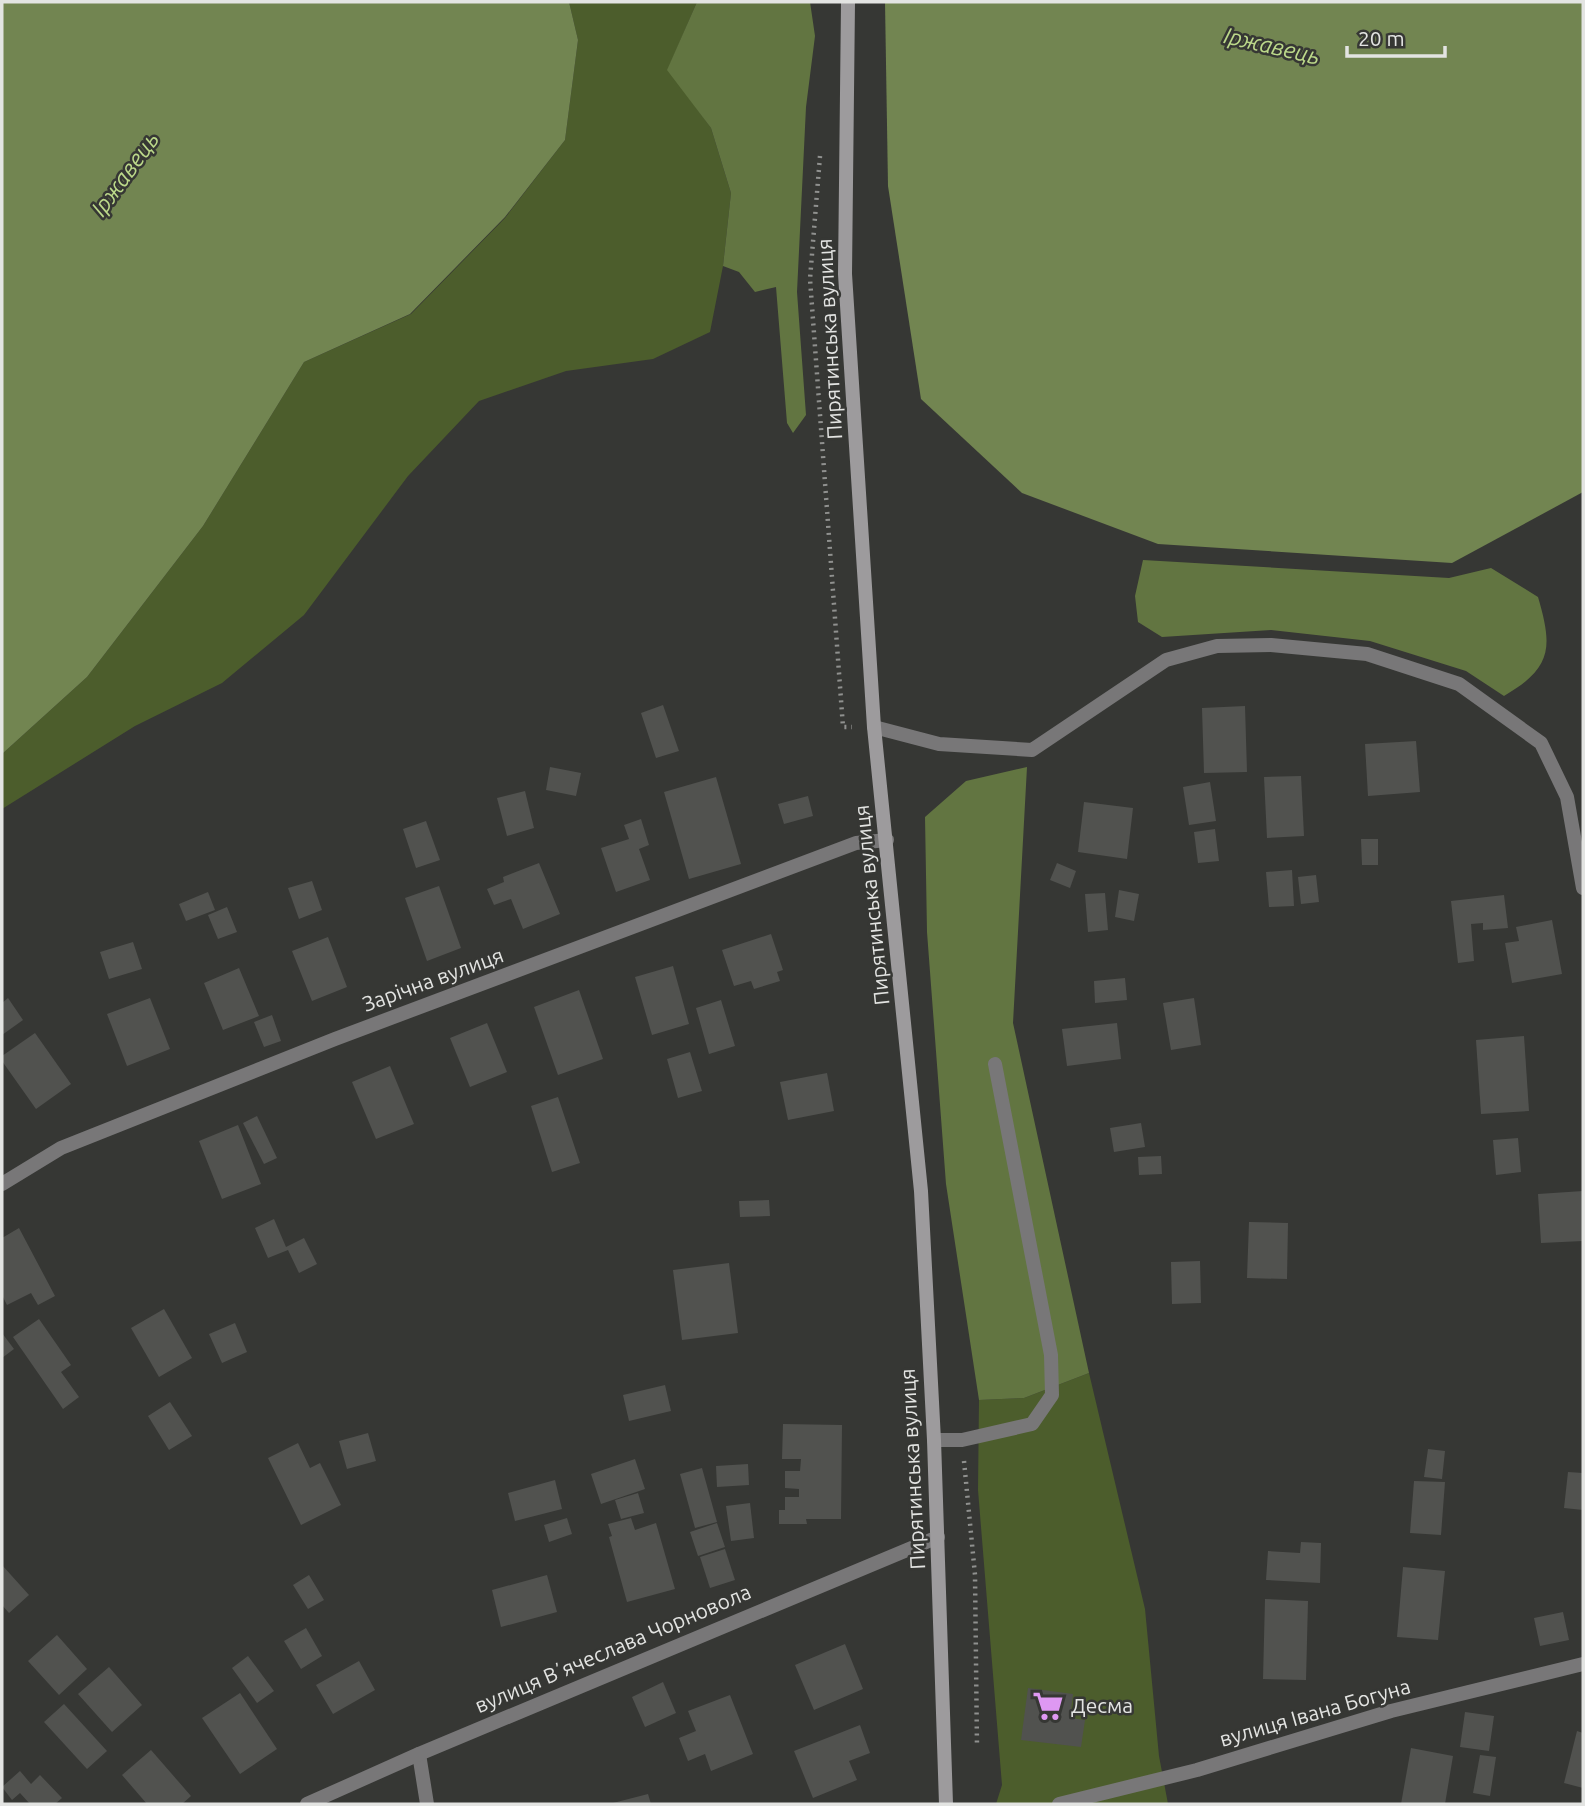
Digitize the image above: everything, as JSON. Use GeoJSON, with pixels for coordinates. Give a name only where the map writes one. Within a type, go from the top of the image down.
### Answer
{"type":"FeatureCollection","features":[{"type":"Feature","properties":{"kind":"main road","name":"Пирятинська вулиця"},"geometry":{"type":"LineString","coordinates":[[848,2],[845,274],[874,727],[921,1191],[938,1537],[946,1804]]}},
{"type":"Feature","properties":{"kind":"street"},"geometry":{"type":"LineString","coordinates":[[874,727],[939,744],[1032,750],[1166,660],[1217,646],[1271,645],[1367,654],[1459,684],[1541,743],[1567,797],[1583,884]]}},
{"type":"Feature","properties":{"kind":"street","name":"Зарічна вулиця"},"geometry":{"type":"LineString","coordinates":[[2,1184],[61,1148],[335,1039],[856,843],[887,840]]}},
{"type":"Feature","properties":{"kind":"street"},"geometry":{"type":"LineString","coordinates":[[934,1440],[962,1440],[1032,1424],[1052,1395],[1051,1355],[995,1064]]}},
{"type":"Feature","properties":{"kind":"street","name":"вулиця Вʼячеслава Чорновола"},"geometry":{"type":"LineString","coordinates":[[307,1804],[419,1754],[938,1537]]}},
{"type":"Feature","properties":{"kind":"street","name":"вулиця Івана Богуна"},"geometry":{"type":"LineString","coordinates":[[1059,1804],[1197,1770],[1391,1711],[1583,1664]]}},
{"type":"Feature","properties":{"kind":"street"},"geometry":{"type":"LineString","coordinates":[[419,1754],[427,1804]]}},
{"type":"Feature","properties":{"kind":"path"},"geometry":{"type":"LineString","coordinates":[[962,1440],[975,1574],[977,1747]]}},
{"type":"Feature","properties":{"kind":"shaded area"},"geometry":{"type":"Polygon","coordinates":[[[569,2],[697,2],[668,69],[711,128],[731,193],[723,266],[710,332],[653,359],[566,371],[479,401],[408,476],[304,615],[222,683],[135,726],[2,809],[2,754],[87,677],[203,526],[304,362],[411,314],[505,218],[565,140],[578,40],[569,2]]]}},
{"type":"Feature","properties":{"kind":"shaded area"},"geometry":{"type":"Polygon","coordinates":[[[697,2],[810,2],[815,36],[806,107],[797,292],[806,415],[793,433],[787,423],[776,287],[755,292],[739,272],[723,266],[731,193],[711,128],[667,70],[697,2]]]}},
{"type":"Feature","properties":{"kind":"shaded area"},"geometry":{"type":"Polygon","coordinates":[[[1143,560],[1449,578],[1491,568],[1538,597],[1546,630],[1545,655],[1532,676],[1504,696],[1466,671],[1370,641],[1271,630],[1162,637],[1138,622],[1135,596],[1143,560]]]}},
{"type":"Feature","properties":{"kind":"shaded area"},"geometry":{"type":"Polygon","coordinates":[[[1027,767],[1013,1023],[1089,1373],[1024,1398],[979,1400],[946,1184],[927,932],[925,817],[966,781],[1027,767]]]}},
{"type":"Feature","properties":{"kind":"shaded area"},"geometry":{"type":"Polygon","coordinates":[[[1089,1373],[1145,1609],[1159,1756],[1168,1804],[996,1804],[1002,1785],[978,1490],[979,1400],[1024,1398],[1089,1373]]]}},
{"type":"Feature","properties":{"kind":"water","name":"Іржавець"},"geometry":{"type":"Polygon","coordinates":[[[2,2],[569,2],[578,40],[565,140],[505,217],[410,314],[304,362],[203,526],[87,677],[2,754],[2,2]]]}},
{"type":"Feature","properties":{"kind":"water","name":"Іржавець"},"geometry":{"type":"Polygon","coordinates":[[[885,2],[1583,2],[1583,492],[1452,563],[1158,544],[1022,493],[921,399],[888,186],[885,2]]]}},
{"type":"Feature","properties":{"kind":"building"},"geometry":{"type":"Polygon","coordinates":[[[663,705],[679,751],[656,758],[641,713],[663,705]]]}},
{"type":"Feature","properties":{"kind":"building"},"geometry":{"type":"Polygon","coordinates":[[[1245,706],[1247,772],[1204,773],[1202,708],[1245,706]]]}},
{"type":"Feature","properties":{"kind":"building"},"geometry":{"type":"Polygon","coordinates":[[[1416,741],[1420,792],[1368,796],[1365,744],[1416,741]]]}},
{"type":"Feature","properties":{"kind":"building"},"geometry":{"type":"Polygon","coordinates":[[[550,767],[581,773],[576,796],[546,790],[550,767]]]}},
{"type":"Feature","properties":{"kind":"building"},"geometry":{"type":"Polygon","coordinates":[[[1301,776],[1304,836],[1267,838],[1264,777],[1301,776]]]}},
{"type":"Feature","properties":{"kind":"building"},"geometry":{"type":"Polygon","coordinates":[[[716,777],[741,864],[689,879],[664,792],[716,777]]]}},
{"type":"Feature","properties":{"kind":"building"},"geometry":{"type":"Polygon","coordinates":[[[1210,782],[1216,821],[1189,825],[1183,787],[1210,782]]]}},
{"type":"Feature","properties":{"kind":"building"},"geometry":{"type":"Polygon","coordinates":[[[525,791],[534,828],[507,836],[497,798],[525,791]]]}},
{"type":"Feature","properties":{"kind":"building"},"geometry":{"type":"Polygon","coordinates":[[[808,796],[813,816],[784,824],[778,804],[808,796]]]}},
{"type":"Feature","properties":{"kind":"building"},"geometry":{"type":"Polygon","coordinates":[[[1084,802],[1133,808],[1127,859],[1078,852],[1084,802]]]}},
{"type":"Feature","properties":{"kind":"building"},"geometry":{"type":"Polygon","coordinates":[[[641,819],[649,845],[639,849],[650,880],[616,892],[601,848],[629,839],[624,825],[641,819]]]}},
{"type":"Feature","properties":{"kind":"building"},"geometry":{"type":"Polygon","coordinates":[[[426,821],[440,860],[416,868],[403,829],[426,821]]]}},
{"type":"Feature","properties":{"kind":"building"},"geometry":{"type":"Polygon","coordinates":[[[1215,829],[1219,861],[1198,863],[1194,832],[1215,829]]]}},
{"type":"Feature","properties":{"kind":"building"},"geometry":{"type":"Polygon","coordinates":[[[1361,839],[1378,839],[1378,865],[1362,865],[1361,839]]]}},
{"type":"Feature","properties":{"kind":"building"},"geometry":{"type":"Polygon","coordinates":[[[539,863],[560,914],[523,929],[511,899],[494,905],[487,889],[504,882],[503,877],[539,863]]]}},
{"type":"Feature","properties":{"kind":"building"},"geometry":{"type":"Polygon","coordinates":[[[1057,863],[1076,871],[1070,888],[1050,880],[1057,863]]]}},
{"type":"Feature","properties":{"kind":"building"},"geometry":{"type":"Polygon","coordinates":[[[1292,870],[1294,906],[1269,907],[1266,872],[1292,870]]]}},
{"type":"Feature","properties":{"kind":"building"},"geometry":{"type":"Polygon","coordinates":[[[1316,875],[1319,902],[1301,904],[1298,877],[1316,875]]]}},
{"type":"Feature","properties":{"kind":"building"},"geometry":{"type":"Polygon","coordinates":[[[312,881],[322,910],[299,919],[288,888],[312,881]]]}},
{"type":"Feature","properties":{"kind":"building"},"geometry":{"type":"Polygon","coordinates":[[[439,886],[461,948],[427,961],[405,898],[439,886]]]}},
{"type":"Feature","properties":{"kind":"building"},"geometry":{"type":"Polygon","coordinates":[[[1119,890],[1139,894],[1134,921],[1115,917],[1119,890]]]}},
{"type":"Feature","properties":{"kind":"building"},"geometry":{"type":"Polygon","coordinates":[[[208,892],[215,910],[186,921],[179,904],[208,892]]]}},
{"type":"Feature","properties":{"kind":"building"},"geometry":{"type":"Polygon","coordinates":[[[1105,893],[1108,930],[1088,932],[1085,894],[1105,893]]]}},
{"type":"Feature","properties":{"kind":"building"},"geometry":{"type":"Polygon","coordinates":[[[1504,895],[1508,928],[1483,930],[1483,923],[1471,924],[1474,961],[1458,963],[1451,901],[1504,895]]]}},
{"type":"Feature","properties":{"kind":"building"},"geometry":{"type":"Polygon","coordinates":[[[227,907],[237,932],[218,939],[208,915],[227,907]]]}},
{"type":"Feature","properties":{"kind":"building"},"geometry":{"type":"Polygon","coordinates":[[[1552,920],[1562,974],[1512,983],[1505,943],[1519,941],[1516,927],[1552,920]]]}},
{"type":"Feature","properties":{"kind":"building"},"geometry":{"type":"Polygon","coordinates":[[[771,934],[783,970],[777,972],[780,981],[754,989],[751,981],[734,986],[722,950],[771,934]]]}},
{"type":"Feature","properties":{"kind":"building"},"geometry":{"type":"Polygon","coordinates":[[[328,937],[347,987],[312,1001],[292,951],[328,937]]]}},
{"type":"Feature","properties":{"kind":"building"},"geometry":{"type":"Polygon","coordinates":[[[133,942],[142,969],[109,979],[100,952],[133,942]]]}},
{"type":"Feature","properties":{"kind":"building"},"geometry":{"type":"Polygon","coordinates":[[[673,966],[689,1024],[652,1035],[635,977],[673,966]]]}},
{"type":"Feature","properties":{"kind":"building"},"geometry":{"type":"Polygon","coordinates":[[[239,968],[259,1016],[223,1030],[204,983],[239,968]]]}},
{"type":"Feature","properties":{"kind":"building"},"geometry":{"type":"Polygon","coordinates":[[[1125,978],[1127,1000],[1095,1003],[1094,981],[1125,978]]]}},
{"type":"Feature","properties":{"kind":"building"},"geometry":{"type":"Polygon","coordinates":[[[579,990],[603,1059],[558,1075],[534,1007],[579,990]]]}},
{"type":"Feature","properties":{"kind":"building"},"geometry":{"type":"Polygon","coordinates":[[[8,998],[23,1020],[2,1035],[2,1003],[8,998]]]}},
{"type":"Feature","properties":{"kind":"building"},"geometry":{"type":"Polygon","coordinates":[[[150,998],[170,1049],[127,1066],[107,1014],[150,998]]]}},
{"type":"Feature","properties":{"kind":"building"},"geometry":{"type":"Polygon","coordinates":[[[1194,998],[1201,1045],[1171,1050],[1163,1003],[1194,998]]]}},
{"type":"Feature","properties":{"kind":"building"},"geometry":{"type":"Polygon","coordinates":[[[721,1000],[735,1046],[709,1054],[696,1008],[721,1000]]]}},
{"type":"Feature","properties":{"kind":"building"},"geometry":{"type":"Polygon","coordinates":[[[272,1015],[281,1041],[264,1047],[254,1022],[272,1015]]]}},
{"type":"Feature","properties":{"kind":"building"},"geometry":{"type":"Polygon","coordinates":[[[487,1023],[507,1072],[470,1087],[450,1038],[487,1023]]]}},
{"type":"Feature","properties":{"kind":"building"},"geometry":{"type":"Polygon","coordinates":[[[1117,1023],[1121,1059],[1067,1066],[1062,1029],[1117,1023]]]}},
{"type":"Feature","properties":{"kind":"building"},"geometry":{"type":"Polygon","coordinates":[[[35,1033],[71,1084],[36,1109],[2,1061],[2,1056],[35,1033]]]}},
{"type":"Feature","properties":{"kind":"building"},"geometry":{"type":"Polygon","coordinates":[[[1524,1036],[1529,1111],[1481,1114],[1476,1040],[1524,1036]]]}},
{"type":"Feature","properties":{"kind":"building"},"geometry":{"type":"Polygon","coordinates":[[[690,1052],[702,1091],[678,1098],[667,1059],[690,1052]]]}},
{"type":"Feature","properties":{"kind":"building"},"geometry":{"type":"Polygon","coordinates":[[[390,1066],[414,1124],[376,1139],[352,1082],[390,1066]]]}},
{"type":"Feature","properties":{"kind":"building"},"geometry":{"type":"Polygon","coordinates":[[[827,1073],[834,1111],[788,1120],[780,1082],[827,1073]]]}},
{"type":"Feature","properties":{"kind":"building"},"geometry":{"type":"Polygon","coordinates":[[[558,1097],[580,1163],[552,1172],[531,1106],[558,1097]]]}},
{"type":"Feature","properties":{"kind":"building"},"geometry":{"type":"Polygon","coordinates":[[[257,1116],[277,1158],[264,1164],[243,1123],[257,1116]]]}},
{"type":"Feature","properties":{"kind":"building"},"geometry":{"type":"Polygon","coordinates":[[[1141,1123],[1145,1147],[1114,1152],[1110,1128],[1141,1123]]]}},
{"type":"Feature","properties":{"kind":"building"},"geometry":{"type":"Polygon","coordinates":[[[238,1125],[261,1184],[222,1199],[199,1141],[238,1125]]]}},
{"type":"Feature","properties":{"kind":"building"},"geometry":{"type":"Polygon","coordinates":[[[1518,1138],[1521,1172],[1496,1175],[1493,1140],[1518,1138]]]}},
{"type":"Feature","properties":{"kind":"building"},"geometry":{"type":"Polygon","coordinates":[[[1161,1156],[1162,1174],[1139,1175],[1138,1157],[1161,1156]]]}},
{"type":"Feature","properties":{"kind":"building"},"geometry":{"type":"Polygon","coordinates":[[[1583,1191],[1583,1241],[1541,1243],[1538,1194],[1583,1191]]]}},
{"type":"Feature","properties":{"kind":"building"},"geometry":{"type":"Polygon","coordinates":[[[769,1200],[770,1216],[740,1217],[739,1201],[769,1200]]]}},
{"type":"Feature","properties":{"kind":"building"},"geometry":{"type":"Polygon","coordinates":[[[274,1219],[286,1247],[304,1238],[317,1264],[299,1273],[288,1250],[268,1258],[255,1228],[274,1219]]]}},
{"type":"Feature","properties":{"kind":"building"},"geometry":{"type":"Polygon","coordinates":[[[1249,1222],[1288,1223],[1287,1279],[1247,1278],[1249,1222]]]}},
{"type":"Feature","properties":{"kind":"building"},"geometry":{"type":"Polygon","coordinates":[[[19,1228],[55,1296],[38,1305],[31,1293],[7,1305],[2,1295],[2,1238],[19,1228]]]}},
{"type":"Feature","properties":{"kind":"building"},"geometry":{"type":"Polygon","coordinates":[[[1200,1261],[1201,1303],[1172,1304],[1171,1262],[1200,1261]]]}},
{"type":"Feature","properties":{"kind":"building"},"geometry":{"type":"Polygon","coordinates":[[[729,1263],[738,1333],[682,1340],[673,1270],[729,1263]]]}},
{"type":"Feature","properties":{"kind":"building"},"geometry":{"type":"Polygon","coordinates":[[[164,1309],[192,1358],[159,1377],[131,1328],[164,1309]]]}},
{"type":"Feature","properties":{"kind":"building"},"geometry":{"type":"Polygon","coordinates":[[[39,1319],[71,1365],[61,1372],[79,1397],[63,1409],[13,1337],[39,1319]]]}},
{"type":"Feature","properties":{"kind":"building"},"geometry":{"type":"Polygon","coordinates":[[[235,1323],[247,1352],[222,1363],[209,1334],[235,1323]]]}},
{"type":"Feature","properties":{"kind":"building"},"geometry":{"type":"Polygon","coordinates":[[[2,1333],[14,1349],[2,1358],[2,1333]]]}},
{"type":"Feature","properties":{"kind":"building"},"geometry":{"type":"Polygon","coordinates":[[[665,1385],[671,1411],[629,1421],[623,1395],[665,1385]]]}},
{"type":"Feature","properties":{"kind":"building"},"geometry":{"type":"Polygon","coordinates":[[[170,1402],[192,1436],[169,1450],[148,1416],[170,1402]]]}},
{"type":"Feature","properties":{"kind":"building"},"geometry":{"type":"Polygon","coordinates":[[[783,1424],[842,1425],[841,1519],[806,1519],[807,1524],[779,1524],[779,1510],[785,1510],[785,1497],[799,1497],[799,1489],[785,1488],[785,1471],[800,1471],[801,1459],[782,1459],[783,1424]]]}},
{"type":"Feature","properties":{"kind":"building"},"geometry":{"type":"Polygon","coordinates":[[[368,1433],[376,1461],[347,1469],[339,1441],[368,1433]]]}},
{"type":"Feature","properties":{"kind":"building"},"geometry":{"type":"Polygon","coordinates":[[[298,1443],[310,1468],[320,1463],[341,1505],[301,1525],[268,1458],[298,1443]]]}},
{"type":"Feature","properties":{"kind":"building"},"geometry":{"type":"Polygon","coordinates":[[[1428,1449],[1445,1451],[1442,1479],[1424,1477],[1428,1449]]]}},
{"type":"Feature","properties":{"kind":"building"},"geometry":{"type":"Polygon","coordinates":[[[635,1459],[645,1489],[601,1504],[591,1474],[635,1459]]]}},
{"type":"Feature","properties":{"kind":"building"},"geometry":{"type":"Polygon","coordinates":[[[748,1464],[749,1485],[717,1487],[716,1466],[748,1464]]]}},
{"type":"Feature","properties":{"kind":"building"},"geometry":{"type":"Polygon","coordinates":[[[702,1468],[717,1522],[695,1528],[680,1474],[702,1468]]]}},
{"type":"Feature","properties":{"kind":"building"},"geometry":{"type":"Polygon","coordinates":[[[1568,1472],[1583,1473],[1583,1510],[1564,1508],[1568,1472]]]}},
{"type":"Feature","properties":{"kind":"building"},"geometry":{"type":"Polygon","coordinates":[[[555,1480],[562,1509],[515,1521],[508,1493],[555,1480]]]}},
{"type":"Feature","properties":{"kind":"building"},"geometry":{"type":"Polygon","coordinates":[[[1414,1481],[1445,1482],[1441,1535],[1410,1533],[1414,1481]]]}},
{"type":"Feature","properties":{"kind":"building"},"geometry":{"type":"Polygon","coordinates":[[[638,1493],[644,1513],[621,1519],[615,1500],[638,1493]]]}},
{"type":"Feature","properties":{"kind":"building"},"geometry":{"type":"Polygon","coordinates":[[[750,1503],[754,1538],[731,1541],[726,1506],[750,1503]]]}},
{"type":"Feature","properties":{"kind":"building"},"geometry":{"type":"Polygon","coordinates":[[[567,1518],[572,1534],[549,1542],[544,1525],[567,1518]]]}},
{"type":"Feature","properties":{"kind":"building"},"geometry":{"type":"Polygon","coordinates":[[[631,1518],[635,1530],[656,1523],[675,1589],[627,1602],[609,1537],[612,1536],[608,1524],[631,1518]]]}},
{"type":"Feature","properties":{"kind":"building"},"geometry":{"type":"Polygon","coordinates":[[[717,1523],[725,1547],[698,1556],[690,1532],[717,1523]]]}},
{"type":"Feature","properties":{"kind":"building"},"geometry":{"type":"Polygon","coordinates":[[[1301,1542],[1321,1543],[1320,1583],[1266,1580],[1268,1551],[1300,1553],[1301,1542]]]}},
{"type":"Feature","properties":{"kind":"building"},"geometry":{"type":"Polygon","coordinates":[[[725,1549],[735,1580],[710,1588],[700,1557],[725,1549]]]}},
{"type":"Feature","properties":{"kind":"building"},"geometry":{"type":"Polygon","coordinates":[[[2,1565],[29,1595],[9,1613],[2,1605],[2,1565]]]}},
{"type":"Feature","properties":{"kind":"building"},"geometry":{"type":"Polygon","coordinates":[[[1403,1567],[1445,1571],[1438,1640],[1397,1637],[1403,1567]]]}},
{"type":"Feature","properties":{"kind":"building"},"geometry":{"type":"Polygon","coordinates":[[[309,1575],[324,1600],[308,1609],[293,1585],[309,1575]]]}},
{"type":"Feature","properties":{"kind":"building"},"geometry":{"type":"Polygon","coordinates":[[[547,1575],[557,1612],[501,1627],[492,1590],[547,1575]]]}},
{"type":"Feature","properties":{"kind":"building"},"geometry":{"type":"Polygon","coordinates":[[[1265,1599],[1308,1601],[1306,1680],[1263,1679],[1265,1599]]]}},
{"type":"Feature","properties":{"kind":"building"},"geometry":{"type":"Polygon","coordinates":[[[1563,1612],[1569,1640],[1540,1646],[1534,1618],[1563,1612]]]}},
{"type":"Feature","properties":{"kind":"building"},"geometry":{"type":"Polygon","coordinates":[[[306,1628],[322,1656],[301,1669],[284,1641],[306,1628]]]}},
{"type":"Feature","properties":{"kind":"building"},"geometry":{"type":"Polygon","coordinates":[[[57,1635],[87,1669],[59,1695],[28,1661],[57,1635]]]}},
{"type":"Feature","properties":{"kind":"building"},"geometry":{"type":"Polygon","coordinates":[[[845,1644],[863,1689],[814,1710],[795,1665],[845,1644]]]}},
{"type":"Feature","properties":{"kind":"building"},"geometry":{"type":"Polygon","coordinates":[[[248,1656],[274,1691],[257,1703],[232,1668],[248,1656]]]}},
{"type":"Feature","properties":{"kind":"building"},"geometry":{"type":"Polygon","coordinates":[[[359,1661],[375,1690],[333,1714],[316,1685],[359,1661]]]}},
{"type":"Feature","properties":{"kind":"building"},"geometry":{"type":"Polygon","coordinates":[[[109,1667],[142,1705],[112,1732],[78,1694],[109,1667]]]}},
{"type":"Feature","properties":{"kind":"building"},"geometry":{"type":"Polygon","coordinates":[[[663,1682],[676,1713],[645,1727],[632,1697],[663,1682]]]}},
{"type":"Feature","properties":{"kind":"building","name":"Десма"},"geometry":{"type":"Polygon","coordinates":[[[1028,1688],[1073,1694],[1070,1718],[1085,1720],[1081,1747],[1021,1740],[1028,1688]]]}},
{"type":"Feature","properties":{"kind":"building"},"geometry":{"type":"Polygon","coordinates":[[[240,1693],[277,1749],[240,1774],[202,1718],[240,1693]]]}},
{"type":"Feature","properties":{"kind":"building"},"geometry":{"type":"Polygon","coordinates":[[[730,1695],[753,1754],[711,1771],[705,1754],[688,1761],[679,1738],[696,1731],[688,1711],[730,1695]]]}},
{"type":"Feature","properties":{"kind":"building"},"geometry":{"type":"Polygon","coordinates":[[[64,1704],[107,1751],[87,1769],[44,1722],[64,1704]]]}},
{"type":"Feature","properties":{"kind":"building"},"geometry":{"type":"Polygon","coordinates":[[[1465,1712],[1494,1716],[1489,1751],[1460,1747],[1465,1712]]]}},
{"type":"Feature","properties":{"kind":"building"},"geometry":{"type":"Polygon","coordinates":[[[860,1725],[870,1753],[849,1761],[857,1780],[813,1798],[794,1751],[860,1725]]]}},
{"type":"Feature","properties":{"kind":"building"},"geometry":{"type":"Polygon","coordinates":[[[1577,1731],[1583,1733],[1583,1788],[1564,1783],[1577,1731]]]}},
{"type":"Feature","properties":{"kind":"building"},"geometry":{"type":"Polygon","coordinates":[[[1411,1748],[1453,1756],[1445,1804],[1401,1804],[1411,1748]]]}},
{"type":"Feature","properties":{"kind":"building"},"geometry":{"type":"Polygon","coordinates":[[[151,1750],[191,1796],[182,1804],[147,1804],[122,1775],[151,1750]]]}},
{"type":"Feature","properties":{"kind":"building"},"geometry":{"type":"Polygon","coordinates":[[[1480,1755],[1496,1757],[1490,1796],[1473,1793],[1480,1755]]]}},
{"type":"Feature","properties":{"kind":"building"},"geometry":{"type":"Polygon","coordinates":[[[20,1771],[31,1784],[40,1775],[62,1798],[55,1804],[30,1804],[20,1793],[12,1800],[2,1787],[20,1771]]]}},
{"type":"Feature","properties":{"kind":"building"},"geometry":{"type":"Polygon","coordinates":[[[648,1794],[651,1804],[613,1803],[648,1794]]]}},
{"type":"Feature","properties":{"kind":"place","name":"Десма"},"geometry":{"type":"Point","coordinates":[1048,1706]}}]}
